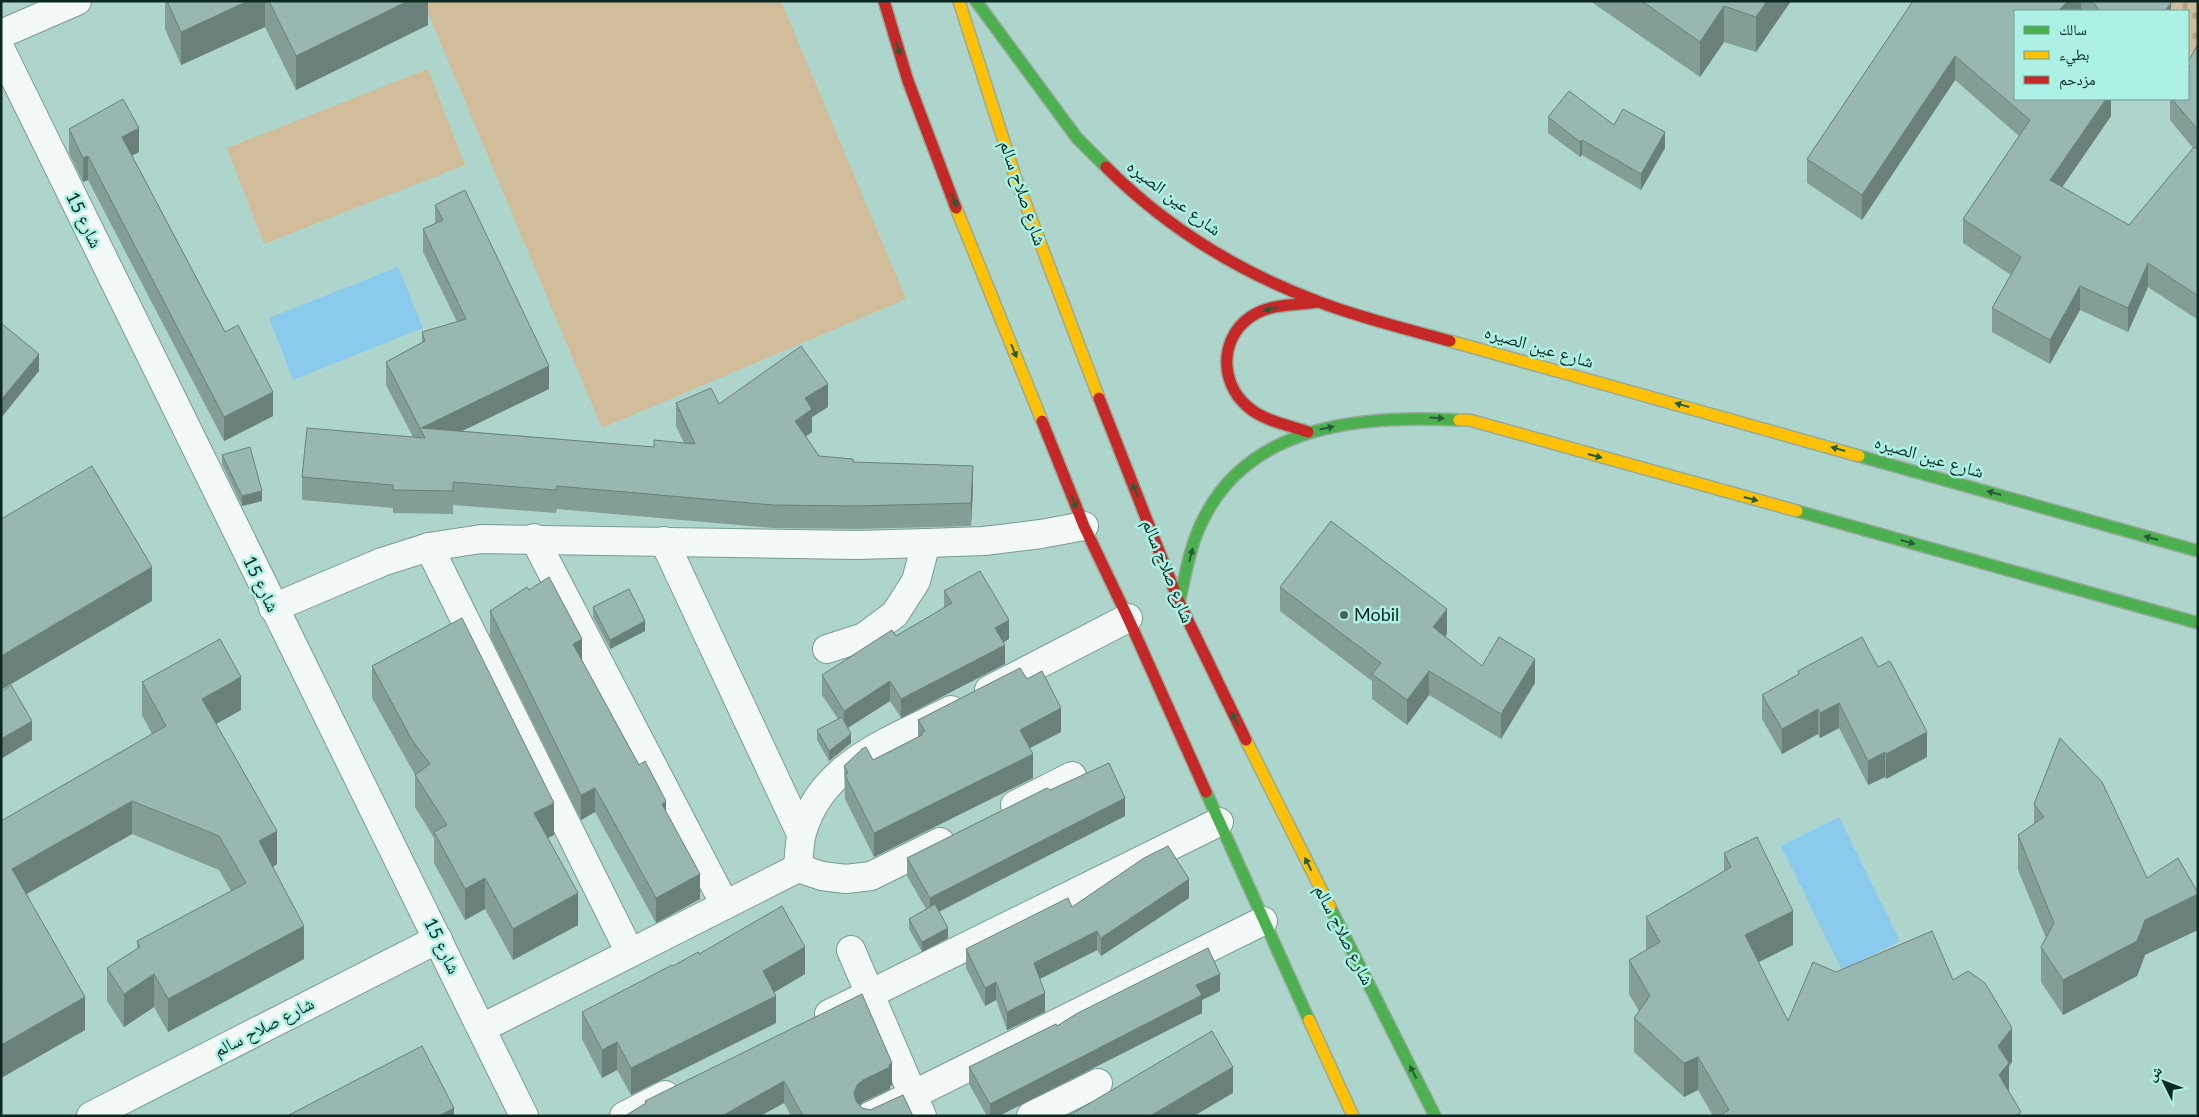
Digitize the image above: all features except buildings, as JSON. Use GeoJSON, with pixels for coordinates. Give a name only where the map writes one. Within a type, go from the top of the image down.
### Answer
{"type":"FeatureCollection","features":[{"type":"Feature","properties":{"kind":"main road"},"geometry":{"type":"LineString","coordinates":[[884,1],[908,81],[953,199],[1084,526],[1128,618],[1263,921],[1353,1116]]}},
{"type":"Feature","properties":{"kind":"main road","name":"شارع صلاح سالم"},"geometry":{"type":"LineString","coordinates":[[959,1],[1019,184],[1086,364],[1179,602],[1202,653],[1435,1116]]}},
{"type":"Feature","properties":{"kind":"main road","name":"شارع عين الصيره"},"geometry":{"type":"LineString","coordinates":[[976,1],[1077,138],[1129,190],[1188,235],[1251,273],[1319,302],[1390,324],[2198,551]]}},
{"type":"Feature","properties":{"kind":"main road"},"geometry":{"type":"LineString","coordinates":[[1308,432],[1264,416],[1238,398],[1230,384],[1225,368],[1226,352],[1232,336],[1256,313],[1272,308],[1319,302]]}},
{"type":"Feature","properties":{"kind":"main road"},"geometry":{"type":"LineString","coordinates":[[1179,602],[1195,538],[1208,509],[1226,484],[1249,463],[1283,442],[1308,432],[1388,418],[1469,420],[2198,623]]}},
{"type":"Feature","properties":{"kind":"street"},"geometry":{"type":"LineString","coordinates":[[1,34],[77,1]]}},
{"type":"Feature","properties":{"kind":"street","name":"شارع 15"},"geometry":{"type":"LineString","coordinates":[[1,50],[273,608],[438,938],[524,1116]]}},
{"type":"Feature","properties":{"kind":"street"},"geometry":{"type":"LineString","coordinates":[[273,608],[382,562],[429,547],[481,539],[534,538],[856,545],[984,541],[1041,534],[1084,526]]}},
{"type":"Feature","properties":{"kind":"street"},"geometry":{"type":"LineString","coordinates":[[534,538],[725,905]]}},
{"type":"Feature","properties":{"kind":"street"},"geometry":{"type":"LineString","coordinates":[[664,541],[802,834]]}},
{"type":"Feature","properties":{"kind":"street"},"geometry":{"type":"LineString","coordinates":[[827,649],[864,637],[895,614],[916,581],[926,543]]}},
{"type":"Feature","properties":{"kind":"street"},"geometry":{"type":"LineString","coordinates":[[429,547],[630,953]]}},
{"type":"Feature","properties":{"kind":"street"},"geometry":{"type":"LineString","coordinates":[[798,868],[802,834],[811,807],[829,781],[853,760],[1128,618]]}},
{"type":"Feature","properties":{"kind":"street"},"geometry":{"type":"LineString","coordinates":[[994,816],[1072,776]]}},
{"type":"Feature","properties":{"kind":"street"},"geometry":{"type":"LineString","coordinates":[[808,1024],[1219,822]]}},
{"type":"Feature","properties":{"kind":"street"},"geometry":{"type":"LineString","coordinates":[[482,1028],[798,868],[822,876],[846,879],[871,876],[958,833]]}},
{"type":"Feature","properties":{"kind":"street"},"geometry":{"type":"LineString","coordinates":[[870,1116],[918,1106],[1263,921]]}},
{"type":"Feature","properties":{"kind":"street","name":"شارع صلاح سالم"},"geometry":{"type":"LineString","coordinates":[[91,1116],[438,938]]}},
{"type":"Feature","properties":{"kind":"street"},"geometry":{"type":"LineString","coordinates":[[852,950],[918,1106]]}},
{"type":"Feature","properties":{"kind":"street"},"geometry":{"type":"LineString","coordinates":[[1031,1116],[1098,1082]]}},
{"type":"Feature","properties":{"kind":"street"},"geometry":{"type":"LineString","coordinates":[[624,1116],[686,1085]]}},
{"type":"Feature","properties":{"kind":"green space"},"geometry":{"type":"Polygon","coordinates":[[[423,1],[781,1],[906,299],[602,428],[423,1]]]}},
{"type":"Feature","properties":{"kind":"green space"},"geometry":{"type":"Polygon","coordinates":[[[2088,1],[2198,1],[2198,80],[2189,74],[2189,10],[2101,10],[2088,1]]]}},
{"type":"Feature","properties":{"kind":"green space"},"geometry":{"type":"Polygon","coordinates":[[[428,69],[465,165],[264,244],[227,148],[428,69]]]}},
{"type":"Feature","properties":{"kind":"water"},"geometry":{"type":"Polygon","coordinates":[[[398,267],[423,328],[293,380],[269,318],[398,267]]]}},
{"type":"Feature","properties":{"kind":"water"},"geometry":{"type":"Polygon","coordinates":[[[1839,817],[1900,941],[1842,970],[1781,846],[1839,817]]]}},
{"type":"Feature","properties":{"kind":"traffic: fast"},"geometry":{"type":"LineString","coordinates":[[976,1],[1077,138],[1106,167]]}},
{"type":"Feature","properties":{"kind":"traffic: fast"},"geometry":{"type":"LineString","coordinates":[[1179,602],[1192,549],[1204,518],[1225,486],[1251,462],[1281,444],[1314,432],[1350,424],[1387,420],[1459,420]]}},
{"type":"Feature","properties":{"kind":"traffic: fast"},"geometry":{"type":"LineString","coordinates":[[1859,456],[2198,551]]}},
{"type":"Feature","properties":{"kind":"traffic: fast"},"geometry":{"type":"LineString","coordinates":[[1797,511],[2198,623]]}},
{"type":"Feature","properties":{"kind":"traffic: fast"},"geometry":{"type":"LineString","coordinates":[[1206,792],[1309,1020]]}},
{"type":"Feature","properties":{"kind":"traffic: fast"},"geometry":{"type":"LineString","coordinates":[[1330,907],[1435,1116]]}},
{"type":"Feature","properties":{"kind":"traffic: slow"},"geometry":{"type":"LineString","coordinates":[[959,1],[1015,176],[1099,398]]}},
{"type":"Feature","properties":{"kind":"traffic: slow"},"geometry":{"type":"LineString","coordinates":[[956,208],[1042,421]]}},
{"type":"Feature","properties":{"kind":"traffic: slow"},"geometry":{"type":"LineString","coordinates":[[1450,341],[1859,456]]}},
{"type":"Feature","properties":{"kind":"traffic: slow"},"geometry":{"type":"LineString","coordinates":[[1459,420],[1469,420],[1797,511]]}},
{"type":"Feature","properties":{"kind":"traffic: slow"},"geometry":{"type":"LineString","coordinates":[[1246,740],[1330,907]]}},
{"type":"Feature","properties":{"kind":"traffic: slow"},"geometry":{"type":"LineString","coordinates":[[1309,1020],[1353,1116]]}},
{"type":"Feature","properties":{"kind":"traffic: jam"},"geometry":{"type":"LineString","coordinates":[[884,1],[908,81],[956,208]]}},
{"type":"Feature","properties":{"kind":"traffic: jam"},"geometry":{"type":"LineString","coordinates":[[1106,167],[1129,189],[1179,228],[1205,246],[1260,277],[1335,308],[1450,341]]}},
{"type":"Feature","properties":{"kind":"traffic: jam"},"geometry":{"type":"LineString","coordinates":[[1308,432],[1261,416],[1248,407],[1238,396],[1231,384],[1227,371],[1227,357],[1230,344],[1236,332],[1245,321],[1257,313],[1278,306],[1317,302]]}},
{"type":"Feature","properties":{"kind":"traffic: jam"},"geometry":{"type":"LineString","coordinates":[[1099,398],[1179,602],[1246,740]]}},
{"type":"Feature","properties":{"kind":"traffic: jam"},"geometry":{"type":"LineString","coordinates":[[1042,421],[1084,526],[1128,618],[1206,792]]}},
{"type":"Feature","properties":{"kind":"place","name":"Mobil"},"geometry":{"type":"Point","coordinates":[1344,615]}}]}
